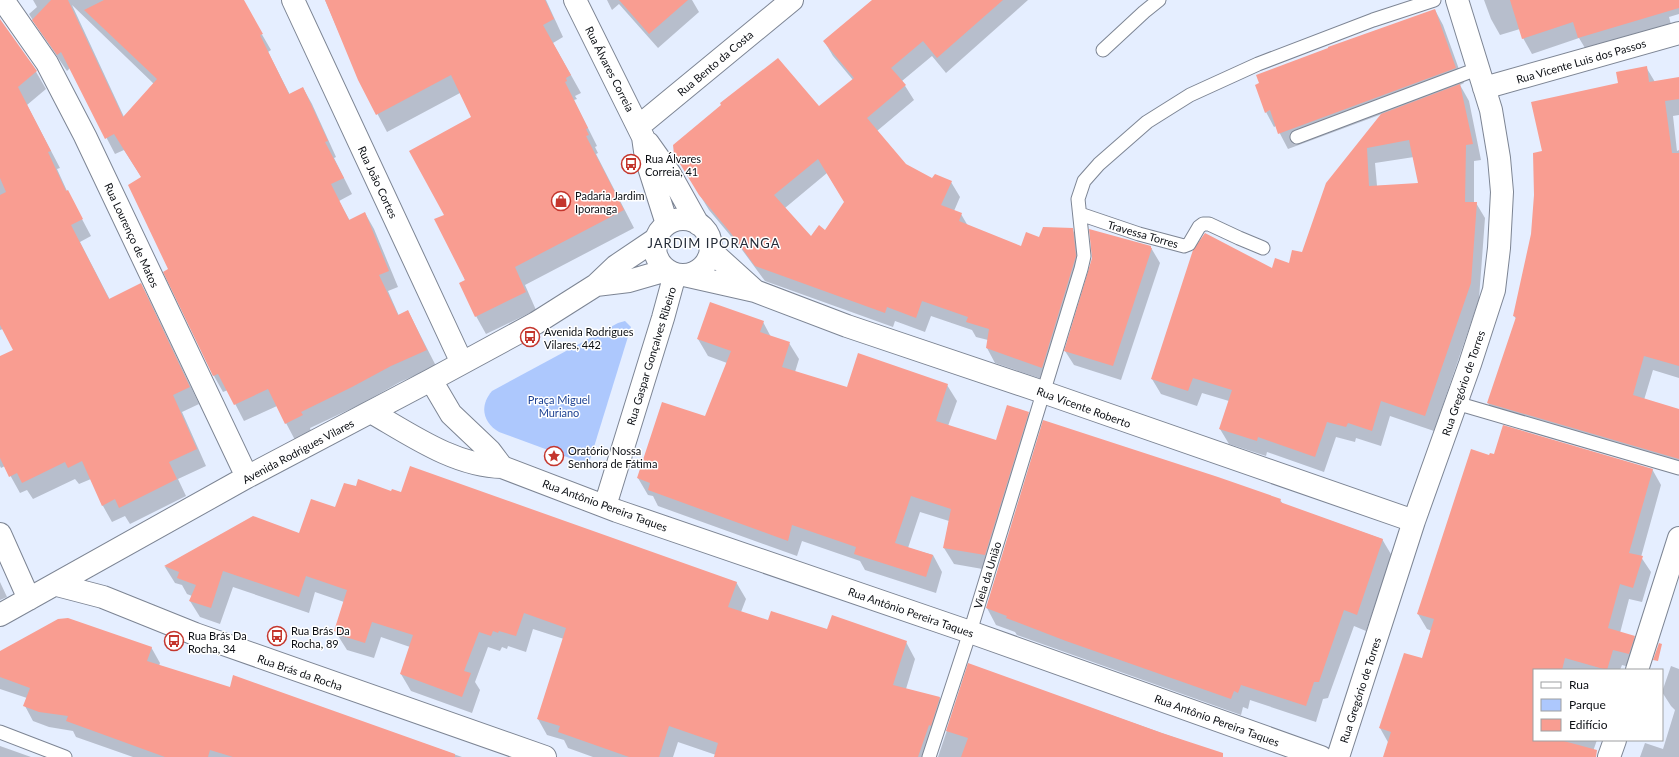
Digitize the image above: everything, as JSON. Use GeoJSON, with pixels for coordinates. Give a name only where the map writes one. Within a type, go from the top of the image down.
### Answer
{"type":"FeatureCollection","features":[{"type":"Feature","properties":{"kind":"street","name":"Rua Lourenço de Matos"},"geometry":{"type":"LineString","coordinates":[[3,0],[47,63],[85,136],[247,477]]}},
{"type":"Feature","properties":{"kind":"street","name":"Rua João Cortes"},"geometry":{"type":"LineString","coordinates":[[293,0],[462,364]]}},
{"type":"Feature","properties":{"kind":"street","name":"Rua Álvares Correia"},"geometry":{"type":"LineString","coordinates":[[575,0],[641,132],[670,174],[698,224]]}},
{"type":"Feature","properties":{"kind":"street","name":"Rua Bento da Costa"},"geometry":{"type":"LineString","coordinates":[[641,132],[792,0]]}},
{"type":"Feature","properties":{"kind":"street","name":"Rua Gregório de Torres"},"geometry":{"type":"LineString","coordinates":[[1338,757],[1414,521],[1494,290],[1499,248],[1502,192],[1499,158],[1490,110],[1457,0]]}},
{"type":"Feature","properties":{"kind":"street","name":"Rua Vicente Luis dos Passos"},"geometry":{"type":"LineString","coordinates":[[1480,79],[1679,34]]}},
{"type":"Feature","properties":{"kind":"street","name":"Rua Álvares Correia"},"geometry":{"type":"LineString","coordinates":[[641,132],[662,232]]}},
{"type":"Feature","properties":{"kind":"street"},"geometry":{"type":"LineString","coordinates":[[682,220],[698,224],[708,236],[711,251],[704,265],[691,274],[675,273],[660,264],[656,256],[655,248],[662,232],[674,221],[682,220]]}},
{"type":"Feature","properties":{"kind":"street","name":"Avenida Rodrigues Vilares"},"geometry":{"type":"LineString","coordinates":[[0,615],[57,585],[247,477],[462,364],[536,323],[596,285],[616,266],[662,232]]}},
{"type":"Feature","properties":{"kind":"street","name":"Rua Vicente Roberto"},"geometry":{"type":"LineString","coordinates":[[711,251],[755,290]]}},
{"type":"Feature","properties":{"kind":"street","name":"Avenida Rodrigues Vilares"},"geometry":{"type":"LineString","coordinates":[[596,285],[675,273]]}},
{"type":"Feature","properties":{"kind":"street","name":"Rua Vicente Roberto"},"geometry":{"type":"LineString","coordinates":[[675,273],[755,290],[847,326],[1043,392],[1414,521]]}},
{"type":"Feature","properties":{"kind":"street","name":"Rua Gaspar Gonçalves Ribeiro"},"geometry":{"type":"LineString","coordinates":[[605,506],[663,318],[675,273]]}},
{"type":"Feature","properties":{"kind":"street"},"geometry":{"type":"LineString","coordinates":[[431,380],[451,414],[490,451],[502,467]]}},
{"type":"Feature","properties":{"kind":"street","name":"Rua Antônio Pereira Taques"},"geometry":{"type":"LineString","coordinates":[[371,412],[415,438],[446,453],[477,464],[502,467],[605,506],[970,632],[1321,757]]}},
{"type":"Feature","properties":{"kind":"street"},"geometry":{"type":"LineString","coordinates":[[0,534],[29,599]]}},
{"type":"Feature","properties":{"kind":"street"},"geometry":{"type":"LineString","coordinates":[[1637,669],[1679,538]]}},
{"type":"Feature","properties":{"kind":"street","name":"Rua Brás da Rocha"},"geometry":{"type":"LineString","coordinates":[[57,585],[103,597],[195,634],[545,757]]}},
{"type":"Feature","properties":{"kind":"street"},"geometry":{"type":"LineString","coordinates":[[1609,757],[1615,741]]}},
{"type":"Feature","properties":{"kind":"lane"},"geometry":{"type":"LineString","coordinates":[[1104,50],[1144,12],[1159,0]]}},
{"type":"Feature","properties":{"kind":"lane","name":"Viela da União"},"geometry":{"type":"LineString","coordinates":[[929,757],[970,632],[1083,261],[1084,248],[1078,199],[1079,192],[1084,181],[1099,164],[1147,122],[1190,95],[1258,64],[1373,20],[1434,0]]}},
{"type":"Feature","properties":{"kind":"lane"},"geometry":{"type":"LineString","coordinates":[[1297,137],[1480,79]]}},
{"type":"Feature","properties":{"kind":"lane","name":"Travessa Torres"},"geometry":{"type":"LineString","coordinates":[[1080,214],[1139,234],[1184,246],[1189,244],[1199,227],[1203,224],[1209,224],[1264,248]]}},
{"type":"Feature","properties":{"kind":"lane"},"geometry":{"type":"LineString","coordinates":[[1456,403],[1679,468]]}},
{"type":"Feature","properties":{"kind":"lane"},"geometry":{"type":"LineString","coordinates":[[0,732],[66,757]]}},
{"type":"Feature","properties":{"kind":"green space","name":"Praça Miguel Muriano"},"geometry":{"type":"Polygon","coordinates":[[[625,321],[631,327],[589,463],[586,464],[499,432],[489,424],[486,419],[484,408],[485,402],[492,391],[618,323],[625,321]]]}},
{"type":"Feature","properties":{"kind":"building"},"geometry":{"type":"Polygon","coordinates":[[[51,0],[68,0],[123,117],[157,79],[84,10],[104,0],[244,0],[263,34],[260,35],[289,94],[303,87],[328,141],[325,142],[344,178],[331,184],[349,220],[365,212],[389,271],[379,275],[398,315],[408,310],[427,350],[391,366],[301,412],[303,415],[285,424],[268,389],[234,405],[218,374],[213,376],[163,272],[168,269],[128,185],[141,177],[114,134],[105,139],[61,52],[57,55],[32,20],[51,0]]]}},
{"type":"Feature","properties":{"kind":"building"},"geometry":{"type":"Polygon","coordinates":[[[325,0],[545,0],[554,19],[543,25],[571,75],[566,78],[567,81],[565,82],[588,128],[586,129],[589,135],[586,136],[624,210],[515,267],[526,292],[475,317],[459,283],[465,280],[434,219],[444,215],[409,151],[471,117],[451,75],[376,115],[358,80],[325,0]]]}},
{"type":"Feature","properties":{"kind":"building"},"geometry":{"type":"Polygon","coordinates":[[[619,0],[688,0],[649,34],[619,0]]]}},
{"type":"Feature","properties":{"kind":"building"},"geometry":{"type":"Polygon","coordinates":[[[872,0],[1003,0],[937,58],[923,41],[891,68],[906,85],[867,118],[906,164],[932,178],[935,174],[952,181],[941,205],[962,213],[959,221],[1021,246],[1026,232],[1039,237],[1043,227],[1073,228],[1076,256],[1042,368],[986,348],[989,329],[966,322],[968,317],[922,301],[916,318],[887,307],[885,313],[755,266],[730,232],[699,195],[674,154],[673,145],[721,105],[720,103],[778,58],[819,106],[854,78],[823,41],[872,0]],[[818,159],[774,195],[811,236],[819,225],[825,230],[844,202],[818,159]]]}},
{"type":"Feature","properties":{"kind":"building"},"geometry":{"type":"Polygon","coordinates":[[[1510,0],[1679,0],[1679,8],[1578,38],[1573,22],[1522,39],[1510,0]]]}},
{"type":"Feature","properties":{"kind":"building"},"geometry":{"type":"Polygon","coordinates":[[[1435,9],[1456,68],[1278,134],[1270,110],[1265,113],[1255,85],[1259,83],[1256,75],[1328,47],[1435,9]]]}},
{"type":"Feature","properties":{"kind":"building"},"geometry":{"type":"Polygon","coordinates":[[[0,19],[37,71],[18,87],[51,151],[48,152],[66,191],[68,190],[83,219],[71,225],[109,299],[141,283],[190,387],[173,395],[197,449],[169,462],[177,479],[119,508],[115,499],[102,506],[82,461],[68,468],[65,462],[22,483],[17,473],[9,477],[0,458],[0,356],[13,350],[0,325],[0,195],[6,192],[0,178],[0,19]]]}},
{"type":"Feature","properties":{"kind":"building"},"geometry":{"type":"Polygon","coordinates":[[[1647,66],[1649,82],[1679,77],[1679,99],[1665,101],[1672,153],[1679,153],[1679,366],[1644,356],[1633,395],[1679,409],[1679,459],[1487,403],[1516,317],[1513,316],[1531,234],[1534,195],[1533,153],[1542,151],[1531,102],[1618,83],[1616,72],[1647,66]]]}},
{"type":"Feature","properties":{"kind":"building"},"geometry":{"type":"Polygon","coordinates":[[[1460,84],[1473,144],[1466,145],[1465,202],[1477,202],[1471,283],[1425,416],[1381,401],[1372,431],[1348,423],[1346,427],[1327,422],[1315,457],[1258,437],[1257,441],[1219,429],[1232,390],[1193,378],[1188,391],[1151,379],[1193,250],[1205,233],[1272,268],[1275,258],[1289,263],[1292,250],[1302,252],[1326,183],[1381,114],[1460,84]],[[1409,140],[1367,148],[1369,186],[1418,183],[1409,140]]]}},
{"type":"Feature","properties":{"kind":"building"},"geometry":{"type":"Polygon","coordinates":[[[1089,229],[1151,246],[1152,248],[1113,366],[1064,351],[1092,258],[1089,229]]]}},
{"type":"Feature","properties":{"kind":"building"},"geometry":{"type":"Polygon","coordinates":[[[710,302],[764,321],[760,332],[790,342],[782,367],[847,387],[858,353],[948,384],[936,421],[996,440],[1007,405],[1029,412],[985,555],[943,548],[951,509],[911,496],[895,543],[933,555],[926,577],[854,554],[856,547],[792,525],[788,541],[648,490],[650,483],[637,478],[662,402],[705,416],[731,351],[697,339],[710,302]]]}},
{"type":"Feature","properties":{"kind":"building"},"geometry":{"type":"Polygon","coordinates":[[[1043,420],[1281,499],[1280,502],[1383,539],[1357,615],[1344,610],[1319,682],[1314,682],[1306,706],[1241,685],[1238,693],[1234,691],[1231,699],[1066,641],[1006,618],[1007,616],[986,608],[1043,420]]]}},
{"type":"Feature","properties":{"kind":"building"},"geometry":{"type":"Polygon","coordinates":[[[1503,425],[1653,469],[1629,553],[1643,556],[1633,588],[1620,584],[1608,628],[1635,636],[1629,654],[1613,650],[1607,669],[1565,658],[1562,669],[1533,669],[1533,741],[1564,741],[1597,750],[1596,757],[1383,757],[1391,732],[1379,728],[1404,653],[1422,658],[1434,619],[1417,614],[1471,449],[1489,455],[1490,453],[1494,454],[1503,425]]]}},
{"type":"Feature","properties":{"kind":"building"},"geometry":{"type":"Polygon","coordinates":[[[410,466],[737,582],[728,607],[768,620],[771,611],[827,629],[832,615],[907,641],[893,685],[940,697],[931,726],[929,725],[918,757],[714,757],[718,743],[669,726],[659,757],[629,757],[558,732],[560,726],[537,719],[566,628],[524,613],[516,636],[499,631],[498,633],[493,631],[491,636],[479,632],[464,671],[471,673],[462,697],[400,674],[413,635],[372,622],[365,643],[336,634],[337,632],[334,631],[347,590],[306,576],[299,597],[223,571],[211,608],[189,601],[196,585],[177,578],[179,572],[164,566],[253,516],[299,533],[311,499],[335,507],[344,483],[356,486],[358,479],[391,491],[392,489],[401,492],[410,466]]]}},
{"type":"Feature","properties":{"kind":"building"},"geometry":{"type":"Polygon","coordinates":[[[68,618],[152,647],[147,661],[230,687],[233,675],[455,754],[455,757],[233,757],[210,750],[208,757],[165,757],[66,721],[68,716],[39,712],[23,706],[30,688],[0,677],[0,651],[58,619],[68,618]]]}},
{"type":"Feature","properties":{"kind":"building"},"geometry":{"type":"Polygon","coordinates":[[[1659,643],[1662,644],[1658,661],[1653,660],[1659,643]]]}},
{"type":"Feature","properties":{"kind":"building"},"geometry":{"type":"Polygon","coordinates":[[[968,663],[1162,733],[1223,753],[1223,757],[961,757],[968,738],[946,731],[968,663]]]}},
{"type":"Feature","properties":{"kind":"place","name":"Rua Álvares Correia, 41"},"geometry":{"type":"Point","coordinates":[631,164]}},
{"type":"Feature","properties":{"kind":"place","name":"Padaria Jardim Iporanga"},"geometry":{"type":"Point","coordinates":[561,201]}},
{"type":"Feature","properties":{"kind":"place","name":"Avenida Rodrigues Vilares, 442"},"geometry":{"type":"Point","coordinates":[530,337]}},
{"type":"Feature","properties":{"kind":"place","name":"Oratório Nossa Senhora de Fátima"},"geometry":{"type":"Point","coordinates":[554,456]}},
{"type":"Feature","properties":{"kind":"place","name":"Rua Brás Da Rocha, 89"},"geometry":{"type":"Point","coordinates":[277,636]}},
{"type":"Feature","properties":{"kind":"place","name":"Rua Brás Da Rocha, 34"},"geometry":{"type":"Point","coordinates":[174,641]}},
{"type":"Feature","properties":{"kind":"district","name":"JARDIM IPORANGA"},"geometry":{"type":"Point","coordinates":[714,243]}}]}
